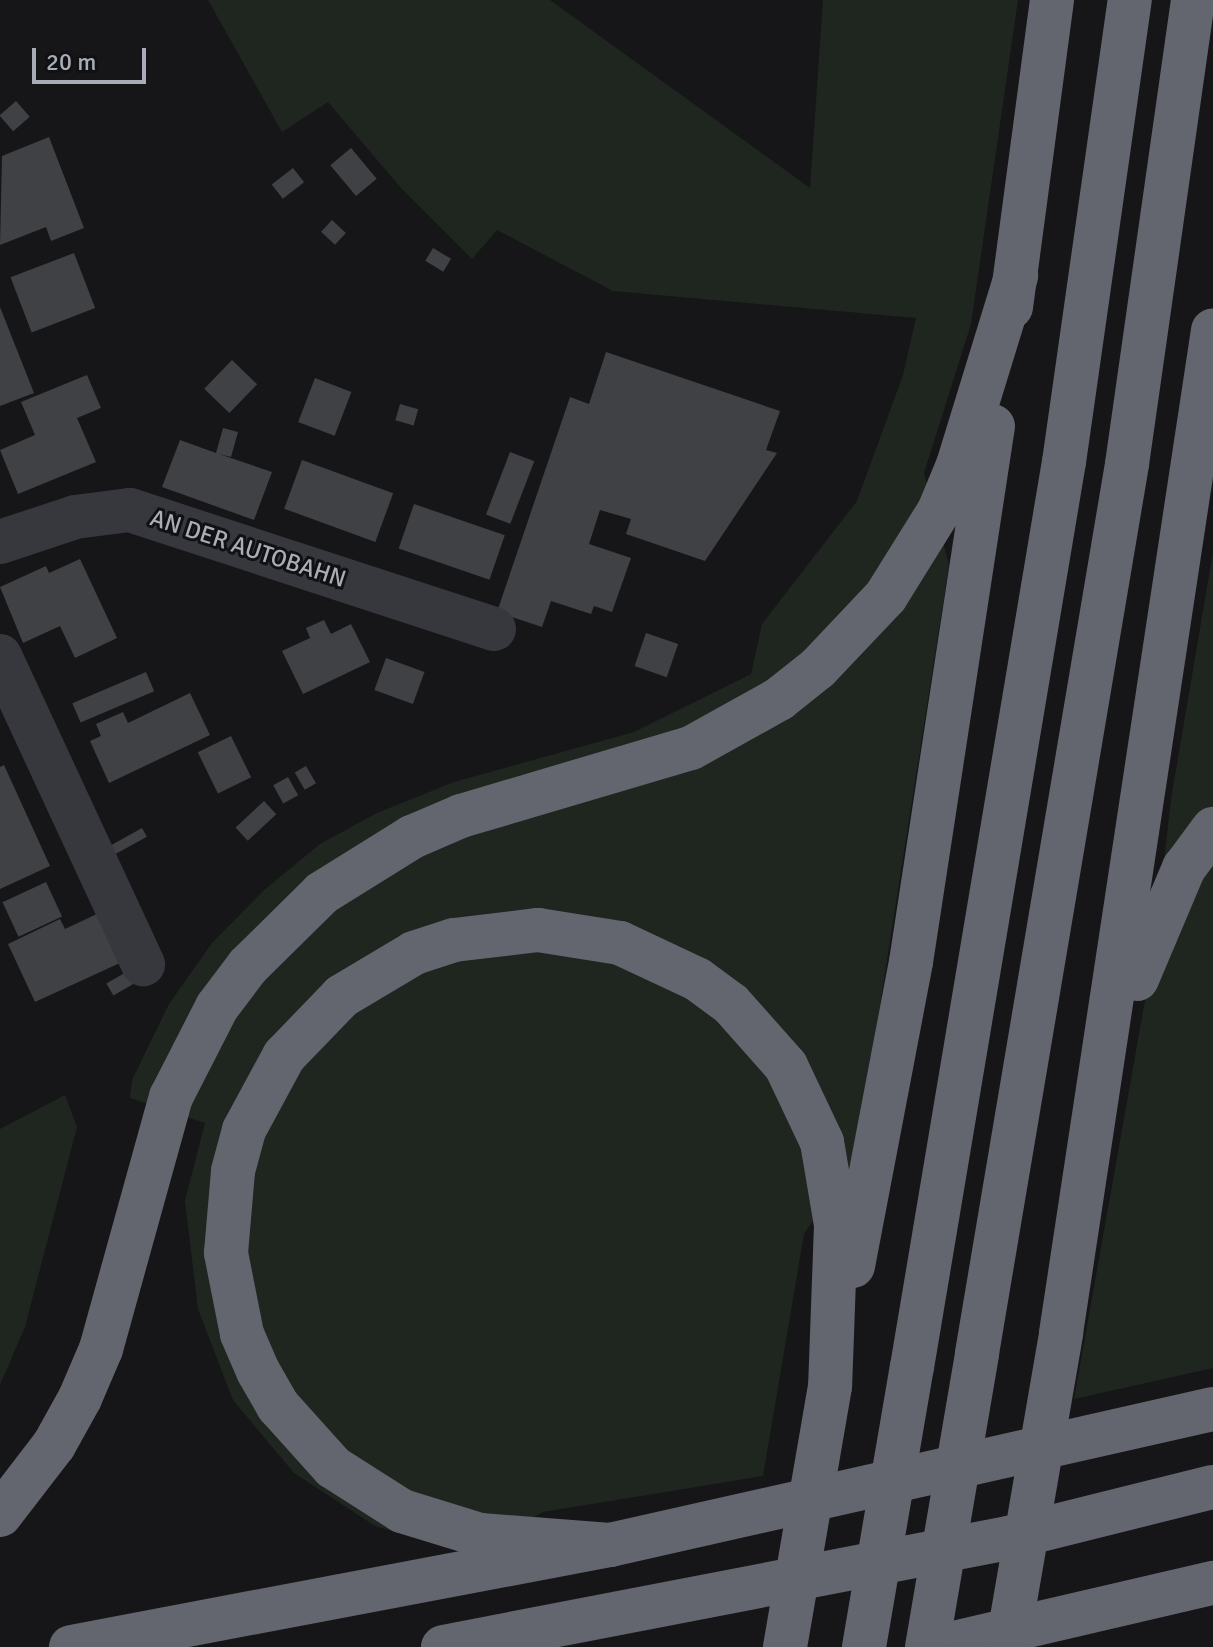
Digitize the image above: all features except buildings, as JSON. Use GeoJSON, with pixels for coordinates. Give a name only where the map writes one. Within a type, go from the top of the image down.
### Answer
{"type":"FeatureCollection","features":[{"type":"Feature","properties":{"kind":"highway"},"geometry":{"type":"LineString","coordinates":[[785,1647],[830,1386],[911,962],[1016,276],[1052,0]]}},
{"type":"Feature","properties":{"kind":"highway"},"geometry":{"type":"LineString","coordinates":[[864,1647],[1062,478],[1130,0]]}},
{"type":"Feature","properties":{"kind":"highway"},"geometry":{"type":"LineString","coordinates":[[927,1647],[1127,464],[1193,0]]}},
{"type":"Feature","properties":{"kind":"highway"},"geometry":{"type":"LineString","coordinates":[[0,1515],[54,1445],[80,1398],[101,1349],[171,1097],[211,1018],[248,966],[322,893],[412,837],[461,816],[691,748],[757,712],[818,668],[886,596],[939,511],[958,465],[1016,276]]}},
{"type":"Feature","properties":{"kind":"highway"},"geometry":{"type":"LineString","coordinates":[[1007,1647],[1106,1060],[1213,330]]}},
{"type":"Feature","properties":{"kind":"highway"},"geometry":{"type":"LineString","coordinates":[[1106,1060],[1160,918],[1184,868],[1213,829]]}},
{"type":"Feature","properties":{"kind":"highway"},"geometry":{"type":"LineString","coordinates":[[610,1545],[480,1535],[402,1511],[324,1458],[278,1406],[258,1371],[242,1334],[226,1253],[233,1171],[244,1130],[284,1056],[342,996],[414,953],[468,937],[538,930],[580,934],[634,948],[697,979],[731,1004],[786,1066],[822,1142],[836,1225],[830,1386]]}},
{"type":"Feature","properties":{"kind":"highway"},"geometry":{"type":"LineString","coordinates":[[71,1647],[610,1545],[1213,1409]]}},
{"type":"Feature","properties":{"kind":"highway"},"geometry":{"type":"LineString","coordinates":[[443,1647],[1008,1538],[1213,1487]]}},
{"type":"Feature","properties":{"kind":"highway"},"geometry":{"type":"LineString","coordinates":[[937,1647],[1213,1583]]}},
{"type":"Feature","properties":{"kind":"street","name":"AN DER AUTOBAHN"},"geometry":{"type":"LineString","coordinates":[[0,542],[75,517],[130,510],[494,629]]}},
{"type":"Feature","properties":{"kind":"street"},"geometry":{"type":"LineString","coordinates":[[0,656],[143,964]]}},
{"type":"Feature","properties":{"kind":"shaded area"},"geometry":{"type":"Polygon","coordinates":[[[208,0],[550,0],[810,188],[823,0],[1018,0],[971,324],[924,473],[949,565],[856,1158],[804,1234],[763,1476],[543,1512],[467,1554],[375,1526],[294,1473],[233,1400],[198,1309],[185,1201],[205,1123],[130,1098],[132,1080],[169,1004],[212,943],[263,891],[320,844],[377,813],[454,782],[634,732],[751,674],[762,624],[857,501],[903,375],[916,318],[613,291],[497,230],[472,259],[401,188],[328,102],[282,132],[208,0]]]}},
{"type":"Feature","properties":{"kind":"shaded area"},"geometry":{"type":"Polygon","coordinates":[[[1213,552],[1213,1368],[1074,1399],[1154,950],[1171,799],[1213,552]]]}},
{"type":"Feature","properties":{"kind":"shaded area"},"geometry":{"type":"Polygon","coordinates":[[[65,1095],[77,1127],[25,1327],[0,1385],[0,1129],[65,1095]]]}}]}
